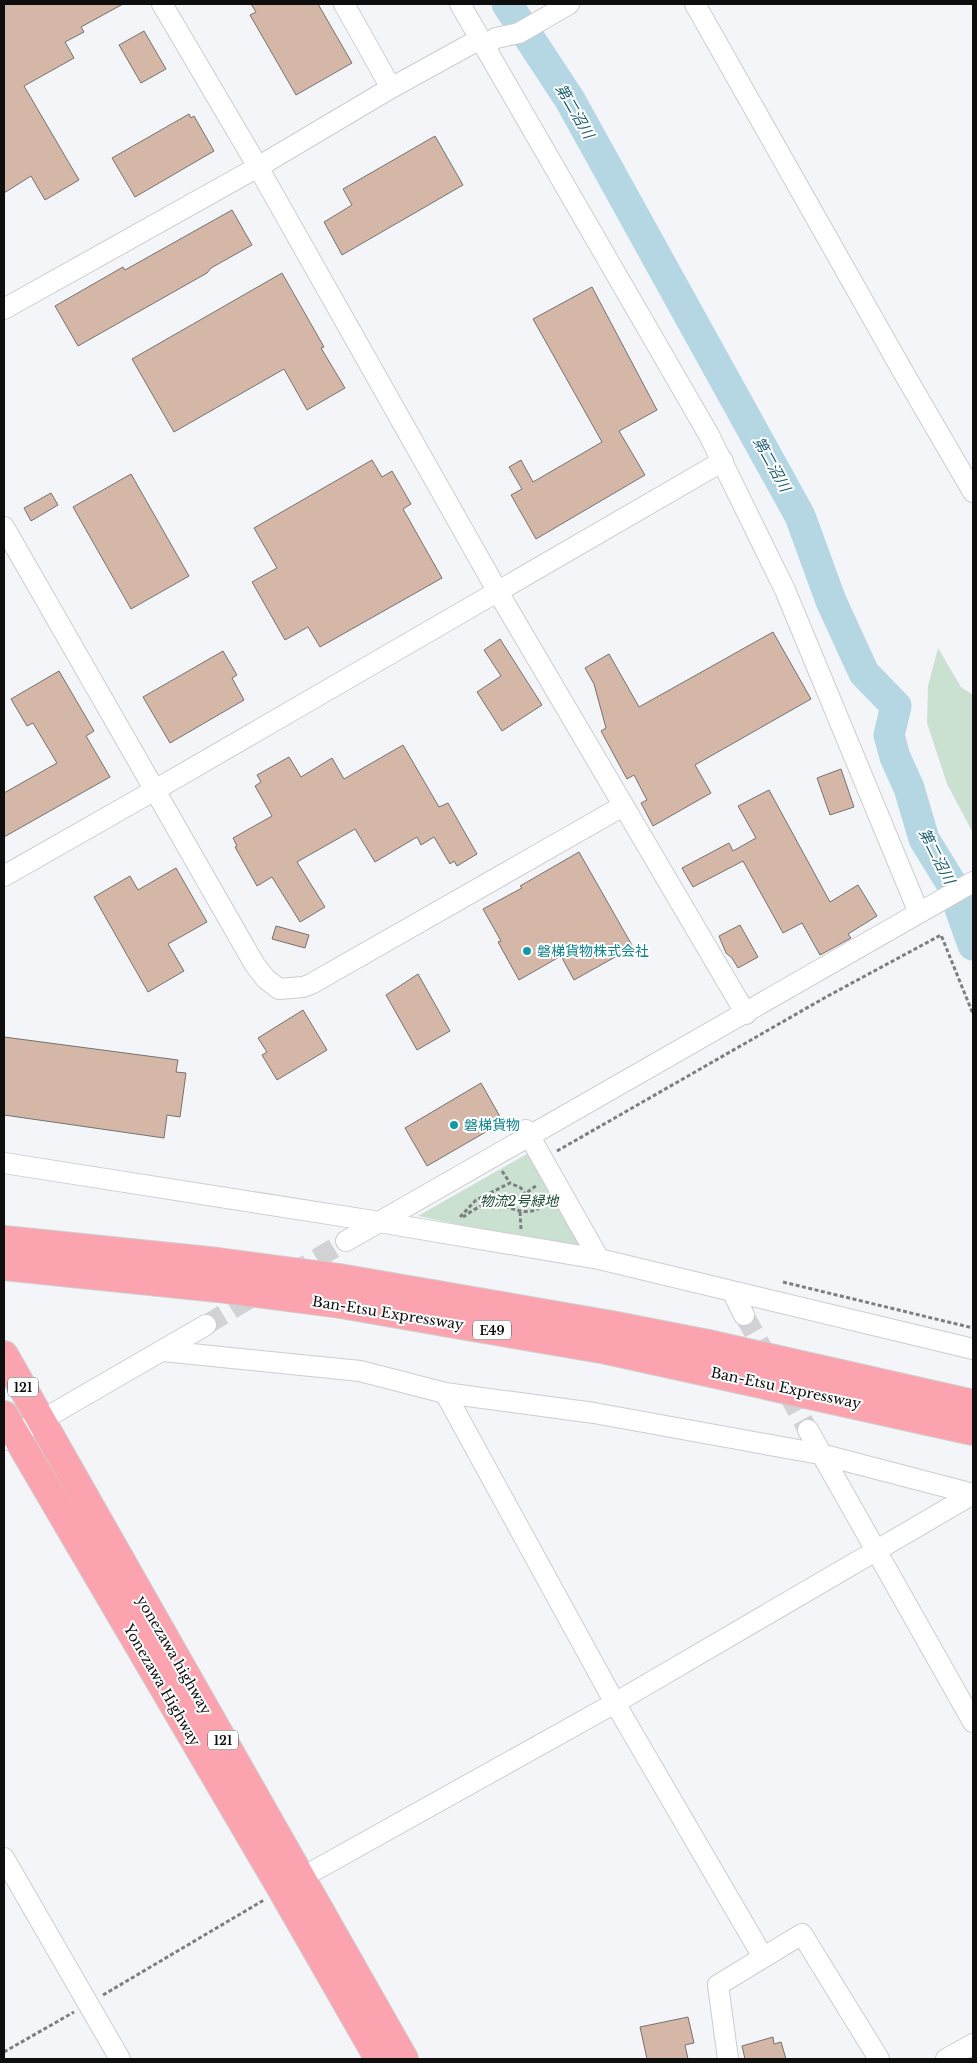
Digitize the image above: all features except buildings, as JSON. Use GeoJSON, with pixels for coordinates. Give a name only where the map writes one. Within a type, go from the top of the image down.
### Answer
{"type":"FeatureCollection","features":[{"type":"Feature","properties":{"kind":"highway"},"geometry":{"type":"LineString","coordinates":[[4,1225],[218,1262]]}},
{"type":"Feature","properties":{"kind":"highway","name":"Ban-Etsu Expressway"},"geometry":{"type":"LineString","coordinates":[[4,1257],[218,1262],[339,1278],[611,1325],[717,1346],[973,1404]]}},
{"type":"Feature","properties":{"kind":"highway","name":"Ban-Etsu Expressway"},"geometry":{"type":"LineString","coordinates":[[4,1257],[341,1304],[625,1354],[973,1431]]}},
{"type":"Feature","properties":{"kind":"highway","name":"yonezawa highway"},"geometry":{"type":"LineString","coordinates":[[4,1354],[404,2059]]}},
{"type":"Feature","properties":{"kind":"highway","name":"Yonezawa Highway"},"geometry":{"type":"LineString","coordinates":[[7,1429],[276,1879],[378,2059]]}},
{"type":"Feature","properties":{"kind":"street"},"geometry":{"type":"LineString","coordinates":[[162,4],[258,167],[498,592],[746,1014]]}},
{"type":"Feature","properties":{"kind":"street"},"geometry":{"type":"LineString","coordinates":[[344,4],[391,88]]}},
{"type":"Feature","properties":{"kind":"street"},"geometry":{"type":"LineString","coordinates":[[460,4],[723,461],[785,590],[919,913]]}},
{"type":"Feature","properties":{"kind":"street"},"geometry":{"type":"LineString","coordinates":[[4,309],[258,167],[391,88],[482,42],[524,30],[569,4]]}},
{"type":"Feature","properties":{"kind":"street"},"geometry":{"type":"LineString","coordinates":[[695,4],[973,492]]}},
{"type":"Feature","properties":{"kind":"street"},"geometry":{"type":"LineString","coordinates":[[4,876],[723,461]]}},
{"type":"Feature","properties":{"kind":"street"},"geometry":{"type":"LineString","coordinates":[[4,527],[255,965],[273,986],[279,989],[288,990],[311,984],[623,806]]}},
{"type":"Feature","properties":{"kind":"street"},"geometry":{"type":"LineString","coordinates":[[346,1241],[528,1133],[746,1014],[973,883]]}},
{"type":"Feature","properties":{"kind":"street"},"geometry":{"type":"LineString","coordinates":[[528,1133],[599,1259]]}},
{"type":"Feature","properties":{"kind":"street"},"geometry":{"type":"LineString","coordinates":[[4,1163],[599,1259],[973,1349]]}},
{"type":"Feature","properties":{"kind":"street"},"geometry":{"type":"LineString","coordinates":[[732,1291],[744,1315]]}},
{"type":"Feature","properties":{"kind":"street"},"geometry":{"type":"LineString","coordinates":[[7,1429],[42,1420],[206,1325]]}},
{"type":"Feature","properties":{"kind":"street"},"geometry":{"type":"LineString","coordinates":[[163,1351],[360,1372],[445,1393],[594,1413],[820,1454],[973,1494]]}},
{"type":"Feature","properties":{"kind":"street"},"geometry":{"type":"LineString","coordinates":[[445,1393],[616,1703],[763,1957]]}},
{"type":"Feature","properties":{"kind":"street"},"geometry":{"type":"LineString","coordinates":[[808,1430],[973,1722]]}},
{"type":"Feature","properties":{"kind":"street"},"geometry":{"type":"LineString","coordinates":[[301,1878],[616,1703],[973,1494]]}},
{"type":"Feature","properties":{"kind":"street"},"geometry":{"type":"LineString","coordinates":[[4,1858],[120,2059]]}},
{"type":"Feature","properties":{"kind":"street"},"geometry":{"type":"LineString","coordinates":[[728,2059],[718,1985],[802,1934],[879,2059]]}},
{"type":"Feature","properties":{"kind":"street"},"geometry":{"type":"LineString","coordinates":[[946,2059],[973,2044]]}},
{"type":"Feature","properties":{"kind":"path"},"geometry":{"type":"LineString","coordinates":[[556,1154],[558,1149],[818,1002],[941,935],[973,1014]]}},
{"type":"Feature","properties":{"kind":"path"},"geometry":{"type":"LineString","coordinates":[[458,1219],[484,1205],[503,1205],[520,1212],[531,1212],[538,1209],[538,1204],[521,1188],[510,1183],[498,1166]]}},
{"type":"Feature","properties":{"kind":"path"},"geometry":{"type":"LineString","coordinates":[[526,1194],[552,1175]]}},
{"type":"Feature","properties":{"kind":"path"},"geometry":{"type":"LineString","coordinates":[[458,1219],[466,1208],[476,1200],[510,1183]]}},
{"type":"Feature","properties":{"kind":"path"},"geometry":{"type":"LineString","coordinates":[[458,1219],[464,1221]]}},
{"type":"Feature","properties":{"kind":"path"},"geometry":{"type":"LineString","coordinates":[[513,1231],[521,1233]]}},
{"type":"Feature","properties":{"kind":"path"},"geometry":{"type":"LineString","coordinates":[[782,1282],[973,1328]]}},
{"type":"Feature","properties":{"kind":"path"},"geometry":{"type":"LineString","coordinates":[[4,2052],[272,1895]]}},
{"type":"Feature","properties":{"kind":"green space"},"geometry":{"type":"Polygon","coordinates":[[[938,648],[961,687],[973,695],[973,833],[947,784],[927,723],[928,686],[938,648]]]}},
{"type":"Feature","properties":{"kind":"green space","name":"物流2号緑地"},"geometry":{"type":"Polygon","coordinates":[[[532,1151],[590,1252],[418,1216],[532,1151]]]}},
{"type":"Feature","properties":{"kind":"waterway","name":"第二沼川"},"geometry":{"type":"LineString","coordinates":[[507,4],[570,100],[800,516],[831,601],[864,673],[896,706],[889,735],[895,757],[909,788],[924,839],[951,883],[973,945]]}},
{"type":"Feature","properties":{"kind":"tunnel"},"geometry":{"type":"LineString","coordinates":[[291,1274],[346,1241]]}},
{"type":"Feature","properties":{"kind":"tunnel"},"geometry":{"type":"LineString","coordinates":[[206,1325],[262,1291]]}},
{"type":"Feature","properties":{"kind":"tunnel"},"geometry":{"type":"LineString","coordinates":[[744,1315],[808,1430]]}},
{"type":"Feature","properties":{"kind":"place","name":"磐梯貨物株式会社"},"geometry":{"type":"Point","coordinates":[527,951]}},
{"type":"Feature","properties":{"kind":"place","name":"磐梯貨物"},"geometry":{"type":"Point","coordinates":[454,1125]}}]}
